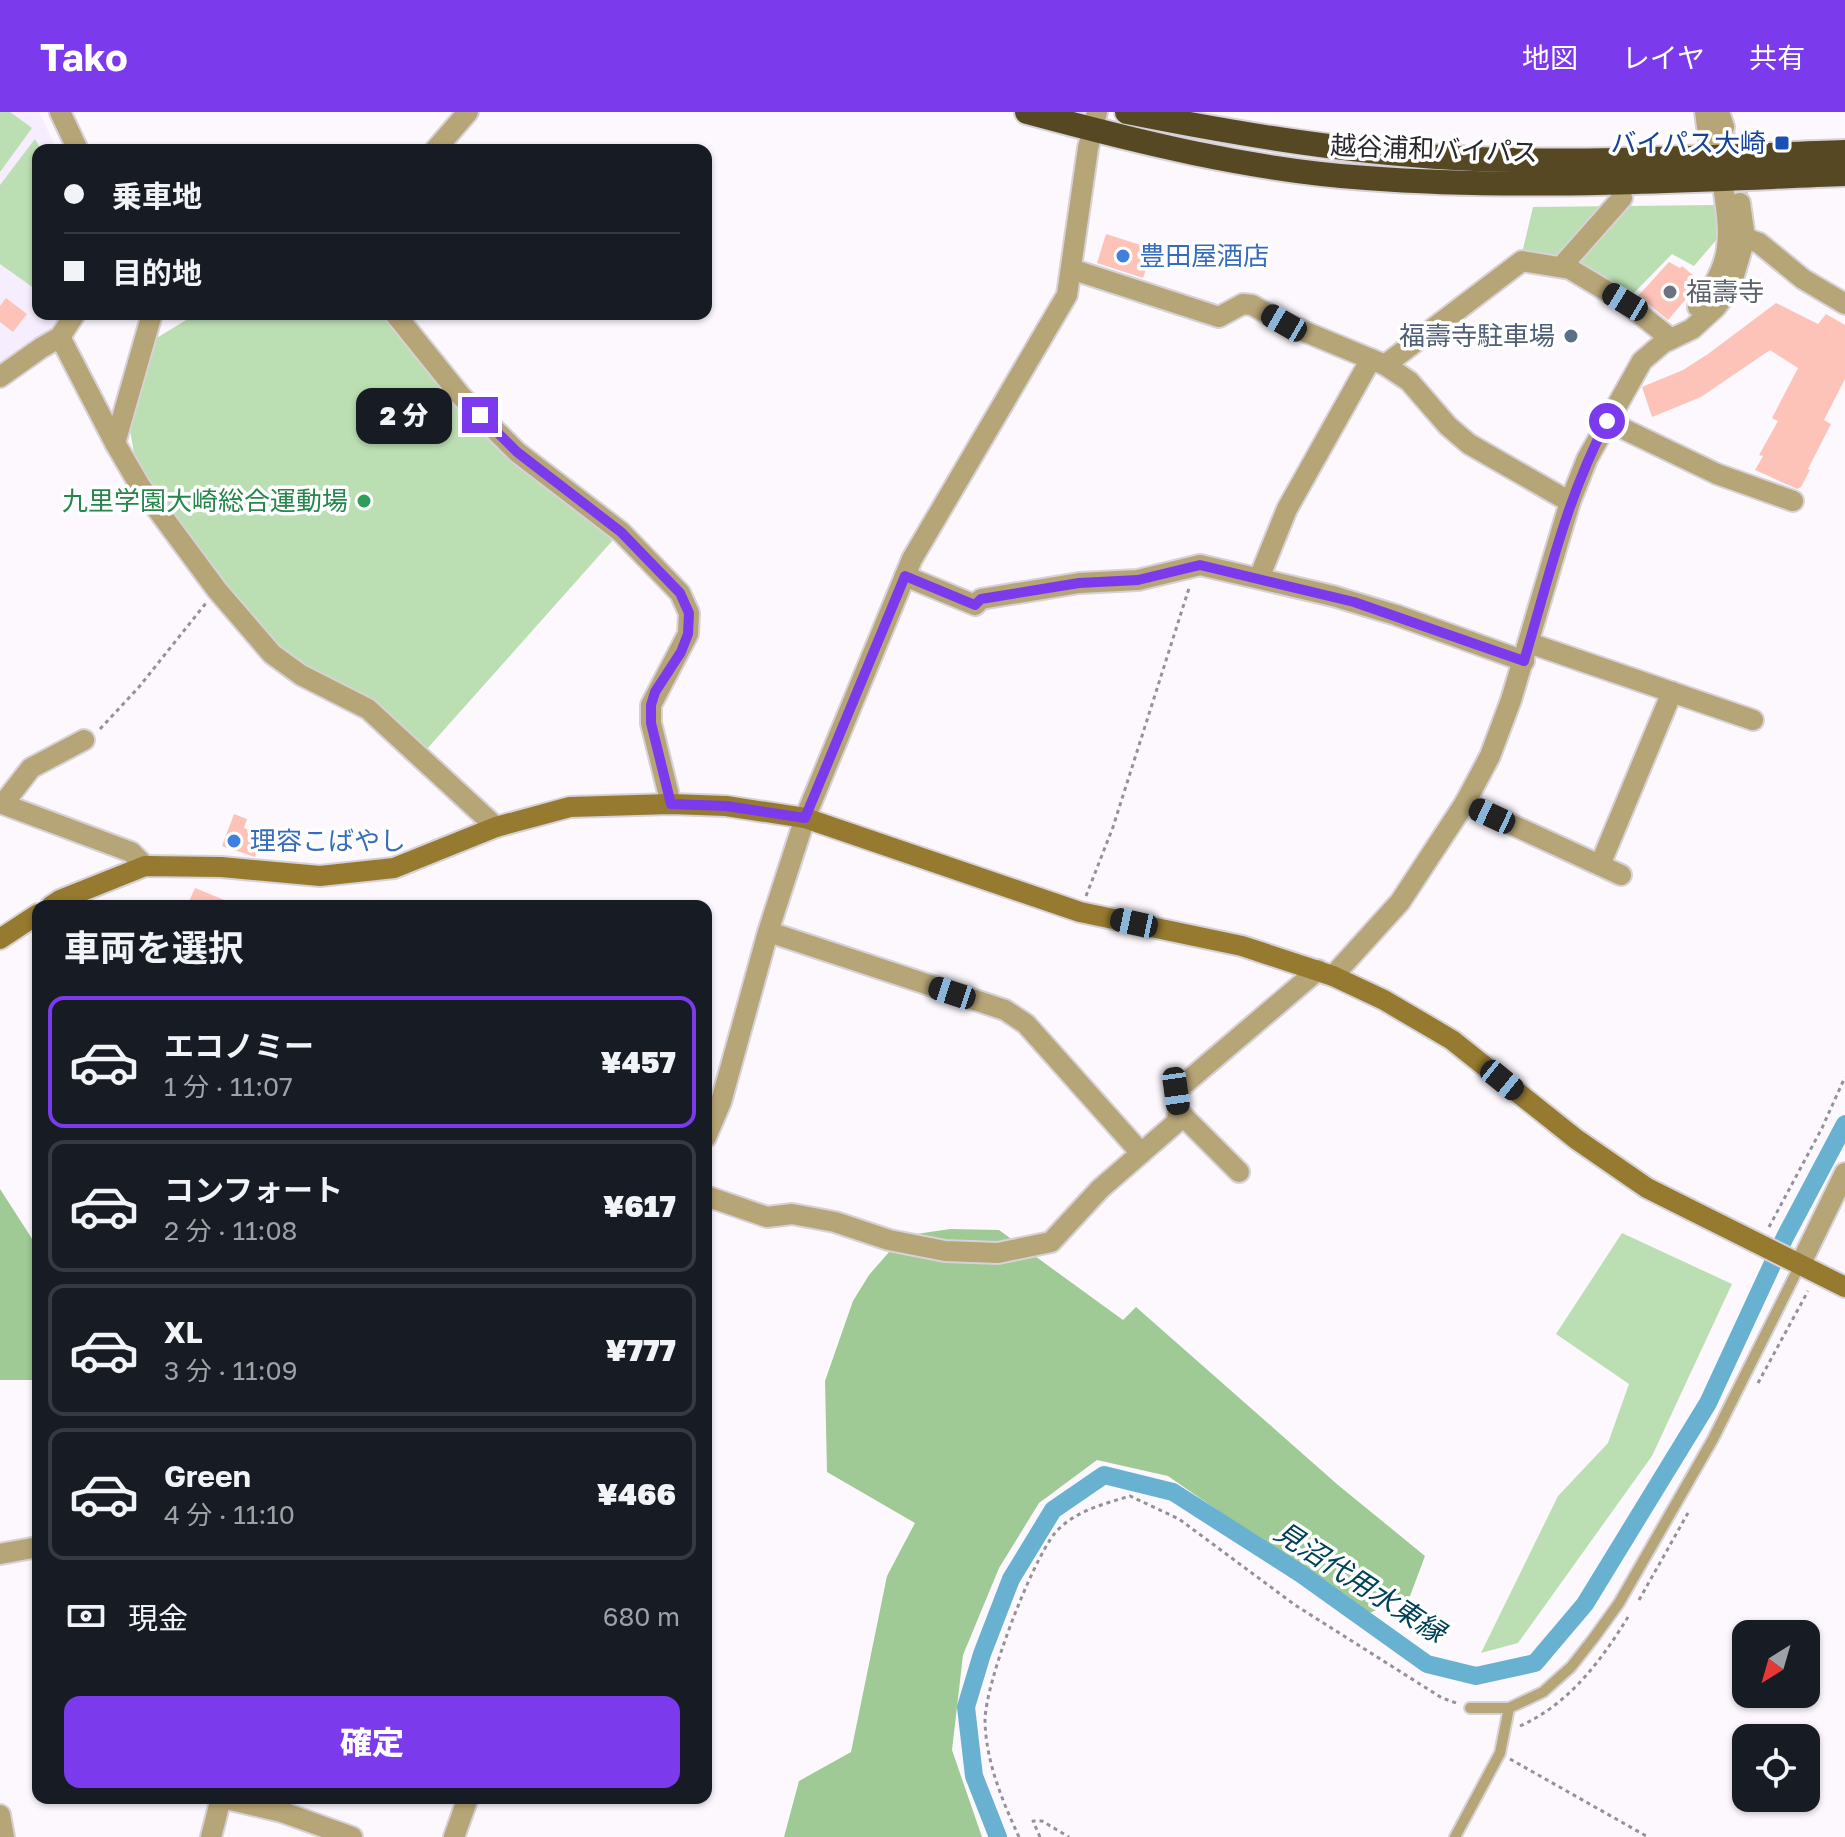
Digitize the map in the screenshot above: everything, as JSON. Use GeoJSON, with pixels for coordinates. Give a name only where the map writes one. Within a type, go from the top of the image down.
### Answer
{"type":"FeatureCollection","features":[{"type":"Feature","properties":{"kind":"highway","name":"越谷浦和バイパス"},"geometry":{"type":"LineString","coordinates":[[1027,112],[1095,121],[1248,164],[1364,178],[1470,182],[1845,174]]}},
{"type":"Feature","properties":{"kind":"highway","name":"越谷浦和バイパス"},"geometry":{"type":"LineString","coordinates":[[1127,112],[1248,136],[1474,159],[1587,160],[1845,152]]}},
{"type":"Feature","properties":{"kind":"street"},"geometry":{"type":"LineString","coordinates":[[60,112],[75,144]]}},
{"type":"Feature","properties":{"kind":"street"},"geometry":{"type":"LineString","coordinates":[[440,144],[468,112]]}},
{"type":"Feature","properties":{"kind":"street"},"geometry":{"type":"LineString","coordinates":[[1705,112],[1711,156]]}},
{"type":"Feature","properties":{"kind":"street"},"geometry":{"type":"LineString","coordinates":[[712,1123],[721,1102],[805,818],[912,559],[1067,295],[1095,121]]}},
{"type":"Feature","properties":{"kind":"street"},"geometry":{"type":"LineString","coordinates":[[1692,329],[1692,315],[1714,288],[1725,263],[1729,230],[1722,178]]}},
{"type":"Feature","properties":{"kind":"street"},"geometry":{"type":"LineString","coordinates":[[1561,267],[1622,198]]}},
{"type":"Feature","properties":{"kind":"street"},"geometry":{"type":"LineString","coordinates":[[712,1198],[767,1217],[792,1214],[835,1222],[889,1240],[945,1251],[998,1253],[1051,1242],[1100,1189],[1177,1122],[1176,1091],[1325,973],[1400,902],[1465,803],[1490,756],[1526,652],[1570,502],[1587,459],[1642,361],[1671,339],[1692,329],[1730,289],[1745,238],[1740,203]]}},
{"type":"Feature","properties":{"kind":"street"},"geometry":{"type":"LineString","coordinates":[[1745,238],[1759,243],[1803,279],[1845,304]]}},
{"type":"Feature","properties":{"kind":"street"},"geometry":{"type":"LineString","coordinates":[[1259,578],[1287,509],[1378,362],[1522,261],[1570,269],[1625,302],[1671,339]]}},
{"type":"Feature","properties":{"kind":"street"},"geometry":{"type":"LineString","coordinates":[[1071,269],[1219,317],[1243,304],[1252,305],[1284,323],[1378,362],[1409,381],[1448,426],[1469,444],[1570,502]]}},
{"type":"Feature","properties":{"kind":"street"},"geometry":{"type":"LineString","coordinates":[[0,377],[60,337],[71,320]]}},
{"type":"Feature","properties":{"kind":"street"},"geometry":{"type":"LineString","coordinates":[[115,443],[150,320]]}},
{"type":"Feature","properties":{"kind":"street"},"geometry":{"type":"LineString","coordinates":[[400,320],[461,396],[517,452],[621,532],[680,593],[689,613],[688,634],[681,652],[655,692],[651,705],[651,723],[671,804]]}},
{"type":"Feature","properties":{"kind":"street"},"geometry":{"type":"LineString","coordinates":[[60,337],[140,486],[217,590],[272,654],[301,675],[368,709],[496,827]]}},
{"type":"Feature","properties":{"kind":"street"},"geometry":{"type":"LineString","coordinates":[[1607,421],[1717,474],[1793,501]]}},
{"type":"Feature","properties":{"kind":"street"},"geometry":{"type":"LineString","coordinates":[[905,576],[975,605],[981,599],[1079,583],[1138,580],[1197,566],[1333,596],[1672,692],[1753,720]]}},
{"type":"Feature","properties":{"kind":"street"},"geometry":{"type":"LineString","coordinates":[[1600,865],[1672,692]]}},
{"type":"Feature","properties":{"kind":"street"},"geometry":{"type":"LineString","coordinates":[[84,740],[31,768],[1,803],[131,852],[145,866]]}},
{"type":"Feature","properties":{"kind":"street"},"geometry":{"type":"LineString","coordinates":[[1465,803],[1621,875]]}},
{"type":"Feature","properties":{"kind":"street"},"geometry":{"type":"LineString","coordinates":[[65,900],[145,866],[221,867],[320,876],[394,868],[496,827],[570,807],[726,806],[805,818],[1080,912],[1242,946],[1325,973],[1384,1000],[1452,1040],[1576,1139],[1647,1188],[1845,1287]]}},
{"type":"Feature","properties":{"kind":"street"},"geometry":{"type":"LineString","coordinates":[[0,939],[32,918]]}},
{"type":"Feature","properties":{"kind":"street"},"geometry":{"type":"LineString","coordinates":[[769,932],[1005,1010],[1026,1024],[1141,1153]]}},
{"type":"Feature","properties":{"kind":"street"},"geometry":{"type":"LineString","coordinates":[[1178,1111],[1239,1172]]}},
{"type":"Feature","properties":{"kind":"street"},"geometry":{"type":"LineString","coordinates":[[1797,1261],[1845,1173]]}},
{"type":"Feature","properties":{"kind":"street"},"geometry":{"type":"LineString","coordinates":[[0,1554],[32,1548]]}},
{"type":"Feature","properties":{"kind":"street"},"geometry":{"type":"LineString","coordinates":[[211,1837],[220,1804]]}},
{"type":"Feature","properties":{"kind":"street"},"geometry":{"type":"LineString","coordinates":[[248,1804],[282,1812],[352,1837]]}},
{"type":"Feature","properties":{"kind":"street"},"geometry":{"type":"LineString","coordinates":[[454,1837],[466,1804]]}},
{"type":"Feature","properties":{"kind":"street"},"geometry":{"type":"LineString","coordinates":[[0,1815],[4,1837]]}},
{"type":"Feature","properties":{"kind":"lane"},"geometry":{"type":"LineString","coordinates":[[1470,1708],[1509,1708],[1543,1692],[1571,1667],[1619,1603],[1713,1439],[1797,1261]]}},
{"type":"Feature","properties":{"kind":"lane"},"geometry":{"type":"LineString","coordinates":[[1455,1837],[1500,1753],[1509,1708]]}},
{"type":"Feature","properties":{"kind":"path"},"geometry":{"type":"LineString","coordinates":[[1080,912],[1113,827],[1197,566]]}},
{"type":"Feature","properties":{"kind":"path"},"geometry":{"type":"LineString","coordinates":[[84,740],[102,727],[139,687],[217,590]]}},
{"type":"Feature","properties":{"kind":"path"},"geometry":{"type":"LineString","coordinates":[[1762,1244],[1845,1077]]}},
{"type":"Feature","properties":{"kind":"path"},"geometry":{"type":"LineString","coordinates":[[1019,1837],[989,1761],[985,1718],[996,1668],[1028,1584],[1056,1533],[1086,1509],[1130,1496],[1179,1519],[1295,1605],[1442,1698],[1470,1708]]}},
{"type":"Feature","properties":{"kind":"path"},"geometry":{"type":"LineString","coordinates":[[1500,1753],[1648,1837]]}},
{"type":"Feature","properties":{"kind":"path"},"geometry":{"type":"LineString","coordinates":[[1040,1837],[1033,1821],[1042,1821],[1069,1837]]}},
{"type":"Feature","properties":{"kind":"shaded area"},"geometry":{"type":"Polygon","coordinates":[[[0,112],[39,112],[54,144],[32,144],[32,320],[66,320],[59,330],[0,371],[0,112]]]}},
{"type":"Feature","properties":{"kind":"green space"},"geometry":{"type":"Polygon","coordinates":[[[0,112],[10,112],[32,128],[0,172],[0,112]]]}},
{"type":"Feature","properties":{"kind":"green space"},"geometry":{"type":"Polygon","coordinates":[[[35,139],[38,144],[32,144],[32,287],[0,264],[0,185],[35,139]]]}},
{"type":"Feature","properties":{"kind":"green space"},"geometry":{"type":"Polygon","coordinates":[[[1715,205],[1718,238],[1694,266],[1672,254],[1628,299],[1522,253],[1533,207],[1715,205]]]}},
{"type":"Feature","properties":{"kind":"green space","name":"九里学園大崎総合運動場"},"geometry":{"type":"Polygon","coordinates":[[[186,320],[386,320],[514,462],[613,540],[426,750],[377,703],[310,672],[282,650],[212,568],[135,459],[129,424],[155,339],[186,320]]]}},
{"type":"Feature","properties":{"kind":"green space"},"geometry":{"type":"Polygon","coordinates":[[[0,1189],[32,1239],[32,1380],[0,1380],[0,1189]]]}},
{"type":"Feature","properties":{"kind":"green space"},"geometry":{"type":"Polygon","coordinates":[[[950,1229],[999,1230],[1123,1320],[1136,1307],[1338,1485],[1425,1556],[1410,1596],[1367,1614],[1168,1476],[1097,1460],[1039,1503],[999,1568],[963,1655],[952,1750],[982,1837],[784,1837],[799,1781],[851,1752],[887,1576],[915,1523],[827,1472],[825,1381],[853,1301],[869,1275],[903,1236],[950,1229]]]}},
{"type":"Feature","properties":{"kind":"green space"},"geometry":{"type":"Polygon","coordinates":[[[1622,1233],[1732,1284],[1652,1456],[1518,1643],[1481,1653],[1558,1496],[1608,1443],[1629,1384],[1556,1334],[1622,1233]]]}},
{"type":"Feature","properties":{"kind":"building"},"geometry":{"type":"Polygon","coordinates":[[[1106,234],[1153,249],[1143,278],[1097,263],[1106,234]]]}},
{"type":"Feature","properties":{"kind":"building"},"geometry":{"type":"Polygon","coordinates":[[[1669,262],[1680,268],[1682,266],[1694,276],[1691,280],[1697,286],[1668,320],[1638,296],[1669,262]]]}},
{"type":"Feature","properties":{"kind":"building"},"geometry":{"type":"Polygon","coordinates":[[[6,298],[27,314],[13,332],[0,322],[0,306],[6,298]]]}},
{"type":"Feature","properties":{"kind":"building"},"geometry":{"type":"Polygon","coordinates":[[[1776,303],[1818,324],[1826,314],[1845,325],[1845,379],[1824,420],[1831,424],[1810,470],[1797,489],[1755,470],[1763,456],[1759,455],[1778,421],[1772,418],[1798,368],[1770,350],[1701,397],[1652,417],[1642,387],[1683,370],[1776,303]]]}},
{"type":"Feature","properties":{"kind":"building"},"geometry":{"type":"Polygon","coordinates":[[[234,814],[247,819],[244,828],[263,835],[255,857],[222,846],[234,814]]]}},
{"type":"Feature","properties":{"kind":"building"},"geometry":{"type":"Polygon","coordinates":[[[195,888],[224,900],[190,900],[195,888]]]}},
{"type":"Feature","properties":{"kind":"waterway","name":"見沼代用水東縁"},"geometry":{"type":"LineString","coordinates":[[998,1837],[974,1776],[966,1707],[982,1654],[1011,1579],[1053,1510],[1104,1475],[1173,1492],[1301,1574],[1427,1664],[1476,1676],[1535,1663],[1585,1604],[1708,1403],[1785,1237],[1845,1124]]}},
{"type":"Feature","properties":{"kind":"tunnel"},"geometry":{"type":"LineString","coordinates":[[1724,127],[1740,203]]}},
{"type":"Feature","properties":{"kind":"place","name":"バイパス大崎"},"geometry":{"type":"Point","coordinates":[1782,143]}},
{"type":"Feature","properties":{"kind":"place","name":"豊田屋酒店"},"geometry":{"type":"Point","coordinates":[1123,256]}},
{"type":"Feature","properties":{"kind":"place","name":"福壽寺"},"geometry":{"type":"Point","coordinates":[1670,292]}},
{"type":"Feature","properties":{"kind":"place","name":"福壽寺駐車場"},"geometry":{"type":"Point","coordinates":[1571,336]}},
{"type":"Feature","properties":{"kind":"place","name":"九里学園大崎総合運動場"},"geometry":{"type":"Point","coordinates":[364,501]}},
{"type":"Feature","properties":{"kind":"place","name":"理容こばやし"},"geometry":{"type":"Point","coordinates":[234,841]}},
{"type":"Feature","properties":{"kind":"route"},"geometry":{"type":"LineString","coordinates":[[480,415],[517,452],[621,532],[680,593],[689,613],[688,634],[681,652],[655,692],[651,705],[651,723],[671,804],[726,806],[805,818],[905,576],[975,605],[981,599],[1079,583],[1138,580],[1200,565],[1354,602],[1524,661],[1570,502],[1587,459],[1607,421]]}}]}
